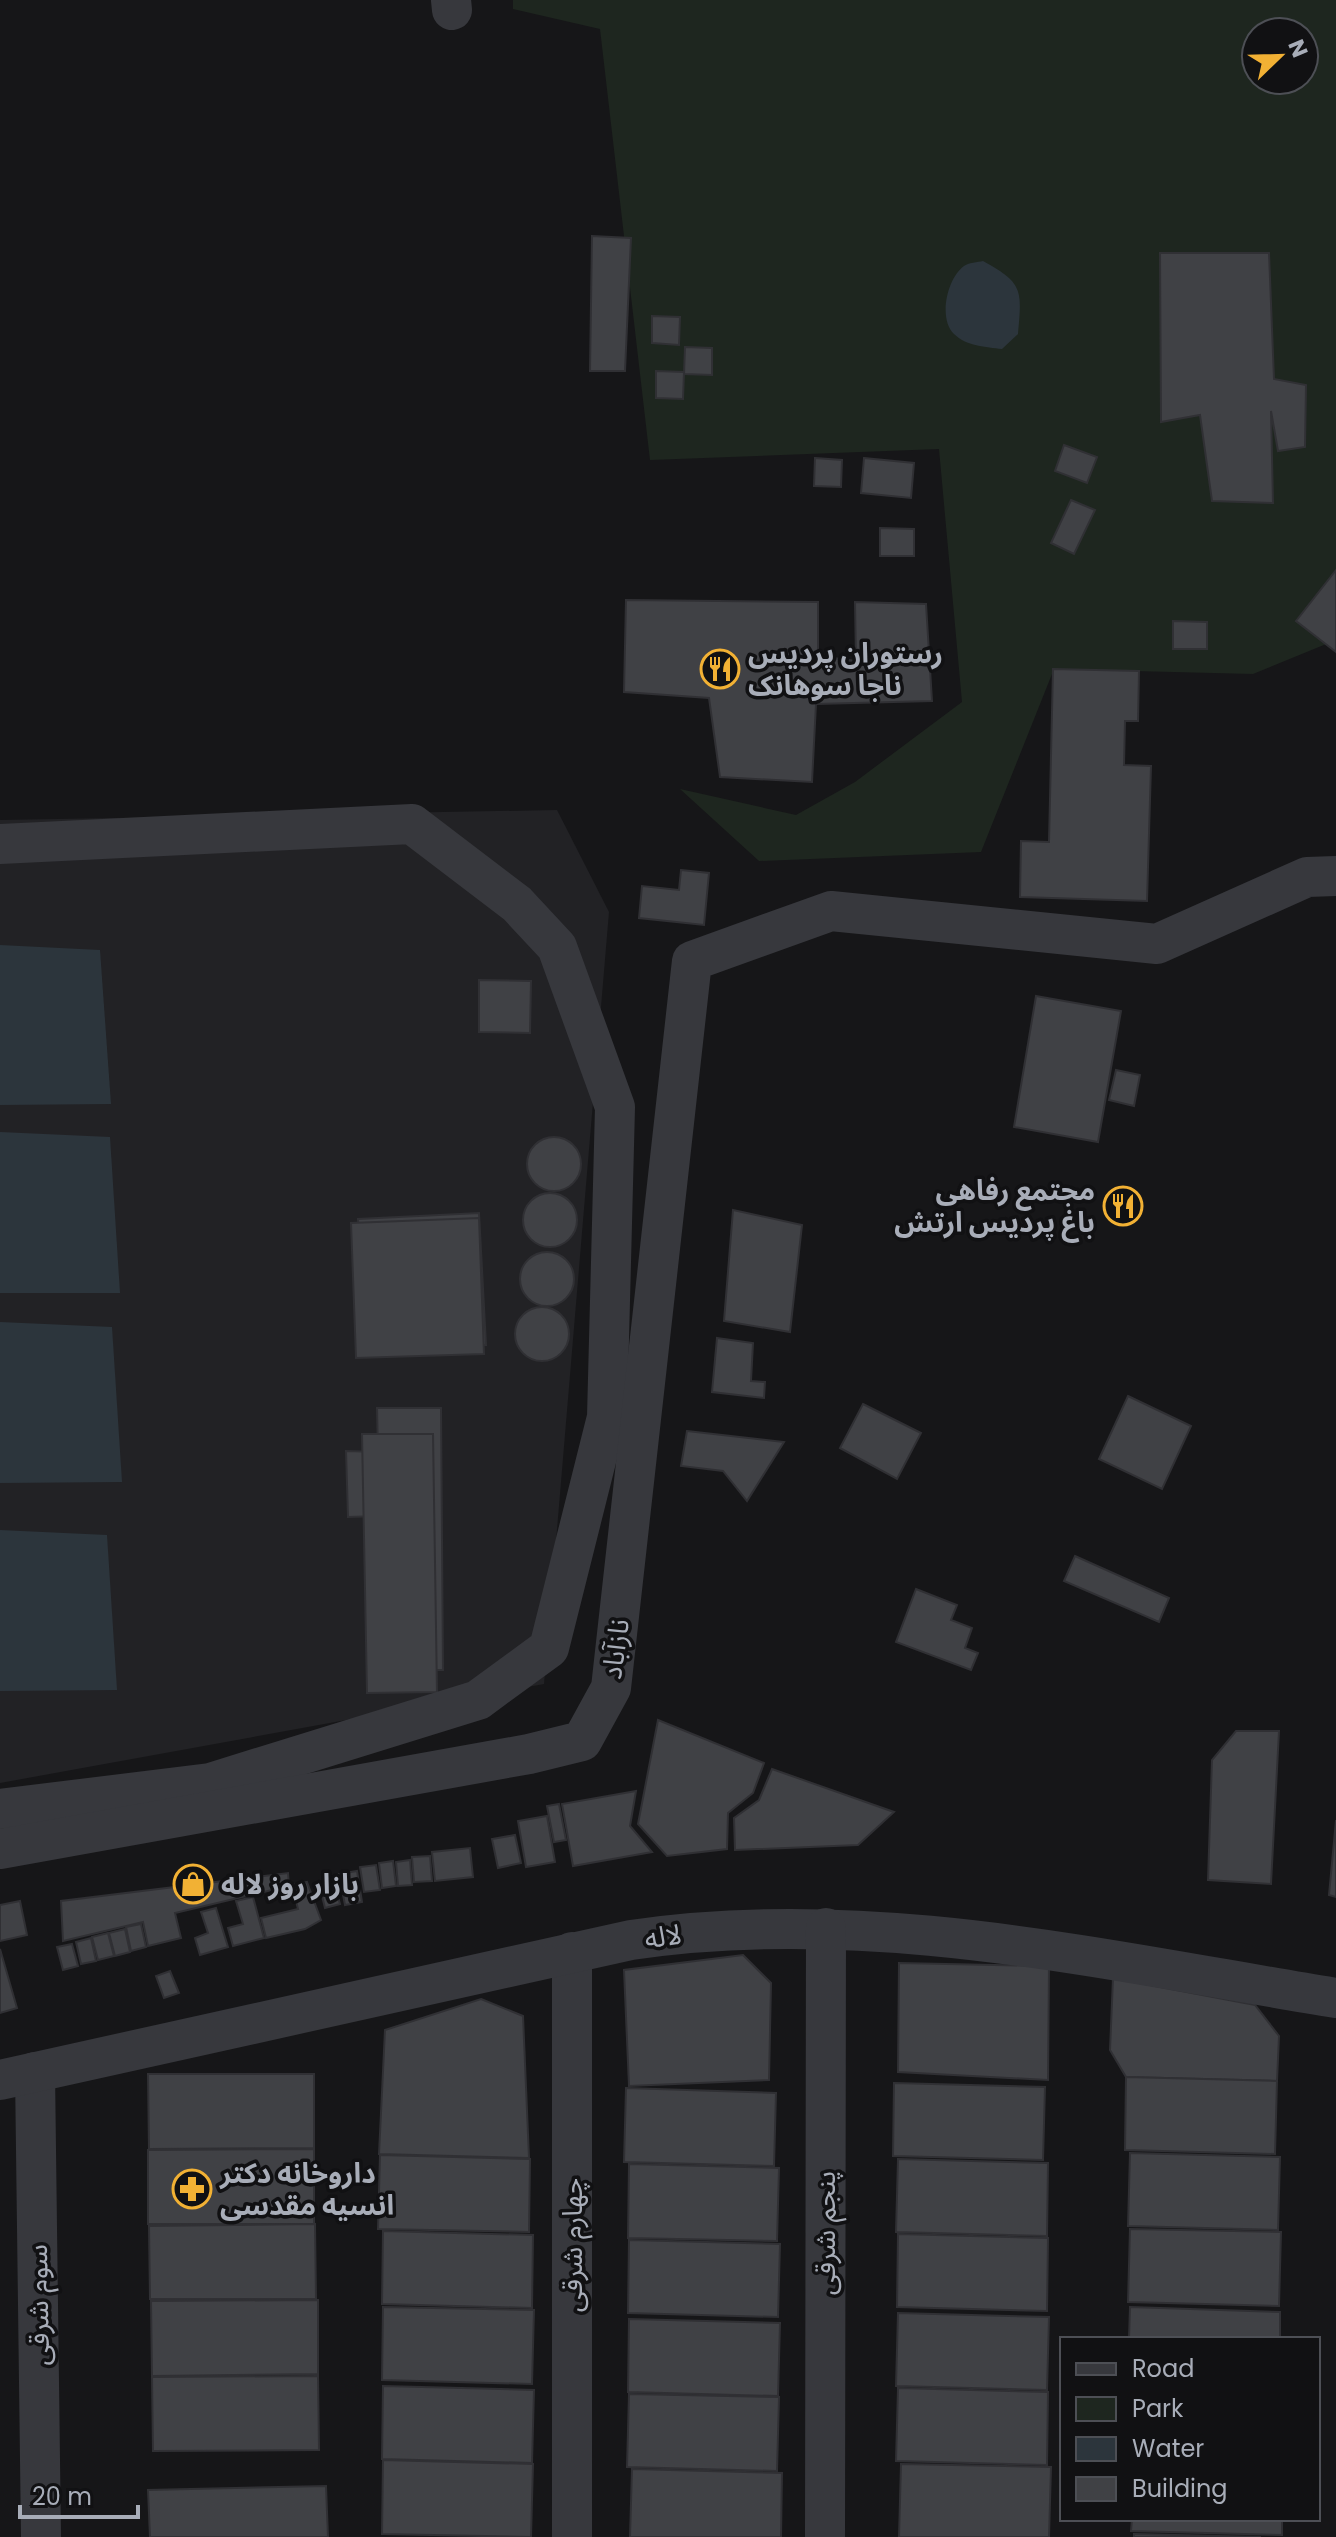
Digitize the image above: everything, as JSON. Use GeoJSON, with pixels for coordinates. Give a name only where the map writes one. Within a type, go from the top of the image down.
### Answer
{"type":"FeatureCollection","features":[{"type":"Feature","properties":{"kind":"street"},"geometry":{"type":"LineString","coordinates":[[0,844],[412,824],[517,904],[557,947],[615,1107],[607,1417],[549,1648],[478,1700],[210,1783],[0,1809]]}},
{"type":"Feature","properties":{"kind":"street","name":"نازآباد"},"geometry":{"type":"LineString","coordinates":[[0,1849],[529,1754],[582,1741],[611,1688],[692,961],[831,911],[1157,944],[1307,877],[1336,876]]}},
{"type":"Feature","properties":{"kind":"street","name":"لاله"},"geometry":{"type":"LineString","coordinates":[[17,2076],[572,1952],[682,1932],[826,1928],[967,1939],[1039,1948],[1336,1998]]}},
{"type":"Feature","properties":{"kind":"street","name":"پنجم شرقی"},"geometry":{"type":"LineString","coordinates":[[825,2537],[826,1928]]}},
{"type":"Feature","properties":{"kind":"street","name":"چهارم شرقی"},"geometry":{"type":"LineString","coordinates":[[572,1952],[572,2537]]}},
{"type":"Feature","properties":{"kind":"street","name":"سوم شرقی"},"geometry":{"type":"LineString","coordinates":[[17,2076],[41,2537]]}},
{"type":"Feature","properties":{"kind":"shaded area"},"geometry":{"type":"Polygon","coordinates":[[[557,810],[609,912],[544,1684],[0,1783],[0,820],[557,810]]]}},
{"type":"Feature","properties":{"kind":"green space"},"geometry":{"type":"Polygon","coordinates":[[[513,0],[1336,0],[1336,640],[1253,674],[1054,669],[981,852],[759,861],[680,789],[796,815],[855,782],[962,702],[939,449],[650,460],[600,29],[513,9],[513,0]]]}},
{"type":"Feature","properties":{"kind":"water"},"geometry":{"type":"Polygon","coordinates":[[[983,261],[1013,282],[1019,297],[1018,334],[1002,349],[964,341],[954,334],[946,319],[949,289],[958,272],[970,263],[983,261]]]}},
{"type":"Feature","properties":{"kind":"water"},"geometry":{"type":"Polygon","coordinates":[[[0,945],[100,950],[111,1104],[0,1105],[0,945]]]}},
{"type":"Feature","properties":{"kind":"water"},"geometry":{"type":"Polygon","coordinates":[[[0,1132],[110,1137],[120,1293],[0,1293],[0,1132]]]}},
{"type":"Feature","properties":{"kind":"water"},"geometry":{"type":"Polygon","coordinates":[[[0,1322],[112,1327],[122,1482],[0,1483],[0,1322]]]}},
{"type":"Feature","properties":{"kind":"water"},"geometry":{"type":"Polygon","coordinates":[[[0,1530],[107,1535],[117,1690],[0,1691],[0,1530]]]}},
{"type":"Feature","properties":{"kind":"building"},"geometry":{"type":"Polygon","coordinates":[[[592,236],[631,238],[625,371],[590,371],[592,236]]]}},
{"type":"Feature","properties":{"kind":"building"},"geometry":{"type":"Polygon","coordinates":[[[1160,253],[1269,253],[1274,379],[1306,385],[1305,447],[1278,451],[1271,411],[1273,503],[1212,501],[1200,415],[1161,422],[1160,253]]]}},
{"type":"Feature","properties":{"kind":"building"},"geometry":{"type":"Polygon","coordinates":[[[652,316],[680,317],[679,345],[652,343],[652,316]]]}},
{"type":"Feature","properties":{"kind":"building"},"geometry":{"type":"Polygon","coordinates":[[[685,347],[712,348],[712,375],[684,374],[685,347]]]}},
{"type":"Feature","properties":{"kind":"building"},"geometry":{"type":"Polygon","coordinates":[[[656,371],[684,372],[683,399],[656,398],[656,371]]]}},
{"type":"Feature","properties":{"kind":"building"},"geometry":{"type":"Polygon","coordinates":[[[1064,445],[1097,457],[1087,483],[1055,471],[1064,445]]]}},
{"type":"Feature","properties":{"kind":"building"},"geometry":{"type":"Polygon","coordinates":[[[815,458],[842,460],[841,487],[814,486],[815,458]]]}},
{"type":"Feature","properties":{"kind":"building"},"geometry":{"type":"Polygon","coordinates":[[[864,458],[914,463],[911,498],[861,493],[864,458]]]}},
{"type":"Feature","properties":{"kind":"building"},"geometry":{"type":"Polygon","coordinates":[[[1071,500],[1095,510],[1074,554],[1051,543],[1071,500]]]}},
{"type":"Feature","properties":{"kind":"building"},"geometry":{"type":"Polygon","coordinates":[[[880,528],[914,529],[914,556],[880,556],[880,528]]]}},
{"type":"Feature","properties":{"kind":"building"},"geometry":{"type":"Polygon","coordinates":[[[1336,570],[1336,652],[1296,621],[1336,570]]]}},
{"type":"Feature","properties":{"kind":"building"},"geometry":{"type":"Polygon","coordinates":[[[626,600],[818,602],[818,656],[856,661],[855,602],[926,604],[932,701],[816,704],[812,782],[720,777],[709,698],[624,692],[626,600]]]}},
{"type":"Feature","properties":{"kind":"building"},"geometry":{"type":"Polygon","coordinates":[[[1173,621],[1207,622],[1207,649],[1173,649],[1173,621]]]}},
{"type":"Feature","properties":{"kind":"building"},"geometry":{"type":"Polygon","coordinates":[[[1053,669],[1139,671],[1138,721],[1125,721],[1124,765],[1151,766],[1147,901],[1020,897],[1021,841],[1049,842],[1053,669]]]}},
{"type":"Feature","properties":{"kind":"building"},"geometry":{"type":"Polygon","coordinates":[[[681,870],[709,873],[704,925],[639,918],[642,886],[679,890],[681,870]]]}},
{"type":"Feature","properties":{"kind":"building"},"geometry":{"type":"Polygon","coordinates":[[[479,980],[531,981],[530,1033],[479,1032],[479,980]]]}},
{"type":"Feature","properties":{"kind":"building"},"geometry":{"type":"Polygon","coordinates":[[[1036,996],[1121,1011],[1098,1142],[1014,1127],[1036,996]]]}},
{"type":"Feature","properties":{"kind":"building"},"geometry":{"type":"Polygon","coordinates":[[[1116,1070],[1140,1075],[1134,1106],[1109,1100],[1116,1070]]]}},
{"type":"Feature","properties":{"kind":"building"},"geometry":{"type":"Polygon","coordinates":[[[554,1137],[573,1145],[581,1164],[573,1183],[554,1191],[535,1183],[527,1164],[535,1145],[554,1137]]]}},
{"type":"Feature","properties":{"kind":"building"},"geometry":{"type":"Polygon","coordinates":[[[550,1193],[569,1201],[577,1220],[569,1239],[550,1247],[531,1239],[523,1220],[531,1201],[550,1193]]]}},
{"type":"Feature","properties":{"kind":"building"},"geometry":{"type":"Polygon","coordinates":[[[733,1210],[802,1225],[790,1332],[724,1321],[733,1210]]]}},
{"type":"Feature","properties":{"kind":"building"},"geometry":{"type":"Polygon","coordinates":[[[479,1213],[486,1345],[364,1351],[358,1219],[479,1213]]]}},
{"type":"Feature","properties":{"kind":"building"},"geometry":{"type":"Polygon","coordinates":[[[479,1218],[484,1354],[356,1358],[351,1223],[479,1218]]]}},
{"type":"Feature","properties":{"kind":"building"},"geometry":{"type":"Polygon","coordinates":[[[547,1252],[566,1260],[574,1279],[566,1298],[547,1306],[528,1298],[520,1279],[528,1260],[547,1252]]]}},
{"type":"Feature","properties":{"kind":"building"},"geometry":{"type":"Polygon","coordinates":[[[542,1307],[561,1315],[569,1334],[561,1353],[542,1361],[523,1353],[515,1334],[523,1315],[542,1307]]]}},
{"type":"Feature","properties":{"kind":"building"},"geometry":{"type":"Polygon","coordinates":[[[717,1338],[753,1343],[751,1381],[765,1382],[764,1398],[712,1392],[717,1338]]]}},
{"type":"Feature","properties":{"kind":"building"},"geometry":{"type":"Polygon","coordinates":[[[1128,1396],[1191,1426],[1162,1489],[1099,1459],[1128,1396]]]}},
{"type":"Feature","properties":{"kind":"building"},"geometry":{"type":"Polygon","coordinates":[[[863,1404],[921,1433],[897,1479],[840,1448],[863,1404]]]}},
{"type":"Feature","properties":{"kind":"building"},"geometry":{"type":"Polygon","coordinates":[[[377,1408],[441,1408],[443,1670],[380,1670],[379,1516],[348,1517],[346,1451],[378,1452],[377,1408]]]}},
{"type":"Feature","properties":{"kind":"building"},"geometry":{"type":"Polygon","coordinates":[[[687,1431],[784,1442],[747,1501],[723,1471],[681,1466],[687,1431]]]}},
{"type":"Feature","properties":{"kind":"building"},"geometry":{"type":"Polygon","coordinates":[[[362,1434],[433,1434],[437,1692],[367,1693],[362,1434]]]}},
{"type":"Feature","properties":{"kind":"building"},"geometry":{"type":"Polygon","coordinates":[[[1075,1556],[1169,1598],[1159,1622],[1064,1581],[1075,1556]]]}},
{"type":"Feature","properties":{"kind":"building"},"geometry":{"type":"Polygon","coordinates":[[[916,1589],[957,1605],[951,1620],[972,1628],[965,1648],[978,1653],[971,1670],[896,1642],[916,1589]]]}},
{"type":"Feature","properties":{"kind":"building"},"geometry":{"type":"Polygon","coordinates":[[[658,1720],[764,1763],[753,1793],[728,1813],[727,1849],[667,1856],[638,1824],[658,1720]]]}},
{"type":"Feature","properties":{"kind":"building"},"geometry":{"type":"Polygon","coordinates":[[[1236,1731],[1279,1731],[1271,1884],[1208,1880],[1212,1760],[1236,1731]]]}},
{"type":"Feature","properties":{"kind":"building"},"geometry":{"type":"Polygon","coordinates":[[[772,1769],[894,1812],[858,1845],[735,1850],[734,1818],[759,1800],[772,1769]]]}},
{"type":"Feature","properties":{"kind":"building"},"geometry":{"type":"Polygon","coordinates":[[[636,1791],[630,1826],[652,1852],[573,1866],[562,1804],[636,1791]]]}},
{"type":"Feature","properties":{"kind":"building"},"geometry":{"type":"Polygon","coordinates":[[[559,1804],[566,1840],[554,1842],[547,1806],[559,1804]]]}},
{"type":"Feature","properties":{"kind":"building"},"geometry":{"type":"Polygon","coordinates":[[[547,1816],[555,1862],[526,1867],[518,1821],[547,1816]]]}},
{"type":"Feature","properties":{"kind":"building"},"geometry":{"type":"Polygon","coordinates":[[[1336,1820],[1336,1897],[1329,1895],[1336,1820]]]}},
{"type":"Feature","properties":{"kind":"building"},"geometry":{"type":"Polygon","coordinates":[[[515,1835],[521,1863],[498,1868],[492,1839],[515,1835]]]}},
{"type":"Feature","properties":{"kind":"building"},"geometry":{"type":"Polygon","coordinates":[[[470,1848],[473,1877],[435,1881],[432,1852],[470,1848]]]}},
{"type":"Feature","properties":{"kind":"building"},"geometry":{"type":"Polygon","coordinates":[[[430,1856],[432,1881],[414,1882],[412,1857],[430,1856]]]}},
{"type":"Feature","properties":{"kind":"building"},"geometry":{"type":"Polygon","coordinates":[[[410,1860],[412,1885],[398,1886],[396,1862],[410,1860]]]}},
{"type":"Feature","properties":{"kind":"building"},"geometry":{"type":"Polygon","coordinates":[[[393,1861],[396,1886],[382,1888],[379,1863],[393,1861]]]}},
{"type":"Feature","properties":{"kind":"building"},"geometry":{"type":"Polygon","coordinates":[[[376,1865],[380,1890],[364,1892],[360,1867],[376,1865]]]}},
{"type":"Feature","properties":{"kind":"building"},"geometry":{"type":"Polygon","coordinates":[[[357,1871],[362,1902],[345,1905],[339,1874],[357,1871]]]}},
{"type":"Feature","properties":{"kind":"building"},"geometry":{"type":"Polygon","coordinates":[[[288,1873],[289,1886],[175,1913],[181,1938],[148,1946],[143,1922],[63,1941],[61,1901],[288,1873]]]}},
{"type":"Feature","properties":{"kind":"building"},"geometry":{"type":"Polygon","coordinates":[[[333,1880],[340,1904],[325,1908],[319,1884],[333,1880]]]}},
{"type":"Feature","properties":{"kind":"building"},"geometry":{"type":"Polygon","coordinates":[[[307,1882],[321,1920],[305,1929],[266,1938],[261,1918],[298,1909],[292,1885],[307,1882]]]}},
{"type":"Feature","properties":{"kind":"building"},"geometry":{"type":"Polygon","coordinates":[[[253,1897],[264,1938],[233,1946],[228,1928],[243,1924],[236,1901],[253,1897]]]}},
{"type":"Feature","properties":{"kind":"building"},"geometry":{"type":"Polygon","coordinates":[[[20,1901],[27,1935],[0,1941],[0,1905],[20,1901]]]}},
{"type":"Feature","properties":{"kind":"building"},"geometry":{"type":"Polygon","coordinates":[[[216,1908],[228,1947],[200,1955],[195,1938],[208,1933],[201,1912],[216,1908]]]}},
{"type":"Feature","properties":{"kind":"building"},"geometry":{"type":"Polygon","coordinates":[[[141,1924],[146,1947],[131,1951],[126,1927],[141,1924]]]}},
{"type":"Feature","properties":{"kind":"building"},"geometry":{"type":"Polygon","coordinates":[[[125,1929],[130,1952],[115,1956],[109,1933],[125,1929]]]}},
{"type":"Feature","properties":{"kind":"building"},"geometry":{"type":"Polygon","coordinates":[[[108,1933],[114,1956],[98,1960],[92,1937],[108,1933]]]}},
{"type":"Feature","properties":{"kind":"building"},"geometry":{"type":"Polygon","coordinates":[[[91,1938],[96,1961],[81,1964],[76,1942],[91,1938]]]}},
{"type":"Feature","properties":{"kind":"building"},"geometry":{"type":"Polygon","coordinates":[[[72,1944],[78,1966],[63,1970],[57,1947],[72,1944]]]}},
{"type":"Feature","properties":{"kind":"building"},"geometry":{"type":"Polygon","coordinates":[[[0,1949],[17,2008],[0,2013],[0,1949]]]}},
{"type":"Feature","properties":{"kind":"building"},"geometry":{"type":"Polygon","coordinates":[[[743,1955],[771,1983],[769,2080],[629,2086],[624,1970],[743,1955]]]}},
{"type":"Feature","properties":{"kind":"building"},"geometry":{"type":"Polygon","coordinates":[[[899,1963],[1049,1966],[1048,2080],[898,2072],[899,1963]]]}},
{"type":"Feature","properties":{"kind":"building"},"geometry":{"type":"Polygon","coordinates":[[[170,1971],[179,1993],[164,1998],[156,1976],[170,1971]]]}},
{"type":"Feature","properties":{"kind":"building"},"geometry":{"type":"Polygon","coordinates":[[[1113,1978],[1255,2005],[1279,2036],[1277,2081],[1126,2077],[1110,2050],[1113,1978]]]}},
{"type":"Feature","properties":{"kind":"building"},"geometry":{"type":"Polygon","coordinates":[[[481,1999],[523,2016],[529,2158],[379,2154],[385,2030],[481,1999]]]}},
{"type":"Feature","properties":{"kind":"building"},"geometry":{"type":"Polygon","coordinates":[[[148,2074],[314,2074],[314,2148],[149,2149],[148,2074]]]}},
{"type":"Feature","properties":{"kind":"building"},"geometry":{"type":"Polygon","coordinates":[[[1126,2077],[1277,2081],[1275,2154],[1125,2150],[1126,2077]]]}},
{"type":"Feature","properties":{"kind":"building"},"geometry":{"type":"Polygon","coordinates":[[[894,2083],[1045,2087],[1043,2160],[893,2156],[894,2083]]]}},
{"type":"Feature","properties":{"kind":"building"},"geometry":{"type":"Polygon","coordinates":[[[626,2088],[776,2093],[774,2166],[624,2162],[626,2088]]]}},
{"type":"Feature","properties":{"kind":"building"},"geometry":{"type":"Polygon","coordinates":[[[314,2149],[314,2224],[148,2224],[148,2150],[314,2149]]]}},
{"type":"Feature","properties":{"kind":"building"},"geometry":{"type":"Polygon","coordinates":[[[1130,2153],[1280,2157],[1278,2230],[1128,2226],[1130,2153]]]}},
{"type":"Feature","properties":{"kind":"building"},"geometry":{"type":"Polygon","coordinates":[[[380,2155],[530,2159],[529,2232],[378,2229],[380,2155]]]}},
{"type":"Feature","properties":{"kind":"building"},"geometry":{"type":"Polygon","coordinates":[[[898,2159],[1048,2163],[1047,2236],[896,2232],[898,2159]]]}},
{"type":"Feature","properties":{"kind":"building"},"geometry":{"type":"Polygon","coordinates":[[[629,2164],[779,2168],[777,2241],[628,2238],[629,2164]]]}},
{"type":"Feature","properties":{"kind":"building"},"geometry":{"type":"Polygon","coordinates":[[[315,2224],[316,2299],[150,2299],[149,2226],[315,2224]]]}},
{"type":"Feature","properties":{"kind":"building"},"geometry":{"type":"Polygon","coordinates":[[[1130,2229],[1281,2232],[1279,2306],[1128,2302],[1130,2229]]]}},
{"type":"Feature","properties":{"kind":"building"},"geometry":{"type":"Polygon","coordinates":[[[383,2231],[533,2235],[532,2308],[382,2304],[383,2231]]]}},
{"type":"Feature","properties":{"kind":"building"},"geometry":{"type":"Polygon","coordinates":[[[898,2234],[1048,2238],[1047,2311],[897,2307],[898,2234]]]}},
{"type":"Feature","properties":{"kind":"building"},"geometry":{"type":"Polygon","coordinates":[[[629,2240],[780,2244],[778,2317],[628,2313],[629,2240]]]}},
{"type":"Feature","properties":{"kind":"building"},"geometry":{"type":"Polygon","coordinates":[[[318,2300],[318,2374],[152,2376],[151,2301],[318,2300]]]}},
{"type":"Feature","properties":{"kind":"building"},"geometry":{"type":"Polygon","coordinates":[[[383,2307],[534,2310],[532,2384],[382,2380],[383,2307]]]}},
{"type":"Feature","properties":{"kind":"building"},"geometry":{"type":"Polygon","coordinates":[[[1130,2307],[1280,2312],[1280,2337],[1129,2337],[1130,2307]]]}},
{"type":"Feature","properties":{"kind":"building"},"geometry":{"type":"Polygon","coordinates":[[[898,2313],[1049,2317],[1047,2390],[896,2386],[898,2313]]]}},
{"type":"Feature","properties":{"kind":"building"},"geometry":{"type":"Polygon","coordinates":[[[629,2319],[780,2323],[778,2396],[628,2392],[629,2319]]]}},
{"type":"Feature","properties":{"kind":"building"},"geometry":{"type":"Polygon","coordinates":[[[318,2376],[319,2450],[153,2451],[152,2377],[318,2376]]]}},
{"type":"Feature","properties":{"kind":"building"},"geometry":{"type":"Polygon","coordinates":[[[383,2386],[534,2390],[532,2463],[382,2459],[383,2386]]]}},
{"type":"Feature","properties":{"kind":"building"},"geometry":{"type":"Polygon","coordinates":[[[898,2388],[1048,2392],[1047,2465],[896,2461],[898,2388]]]}},
{"type":"Feature","properties":{"kind":"building"},"geometry":{"type":"Polygon","coordinates":[[[629,2394],[779,2397],[777,2471],[627,2467],[629,2394]]]}},
{"type":"Feature","properties":{"kind":"building"},"geometry":{"type":"Polygon","coordinates":[[[383,2460],[533,2464],[531,2537],[382,2534],[383,2460]]]}},
{"type":"Feature","properties":{"kind":"building"},"geometry":{"type":"Polygon","coordinates":[[[901,2464],[1051,2467],[1049,2537],[899,2537],[901,2464]]]}},
{"type":"Feature","properties":{"kind":"building"},"geometry":{"type":"Polygon","coordinates":[[[632,2469],[782,2473],[781,2537],[630,2537],[632,2469]]]}},
{"type":"Feature","properties":{"kind":"building"},"geometry":{"type":"Polygon","coordinates":[[[326,2486],[328,2537],[150,2537],[148,2490],[326,2486]]]}},
{"type":"Feature","properties":{"kind":"building"},"geometry":{"type":"Polygon","coordinates":[[[1132,2521],[1282,2521],[1282,2535],[1131,2531],[1132,2521]]]}},
{"type":"Feature","properties":{"kind":"building"},"geometry":{"type":"Polygon","coordinates":[[[1134,2534],[1261,2537],[1134,2537],[1134,2534]]]}},
{"type":"Feature","properties":{"kind":"place","name":"رستوران پردیس ناجا سوهانک"},"geometry":{"type":"Point","coordinates":[720,669]}},
{"type":"Feature","properties":{"kind":"place","name":"مجتمع رفاهی باغ پردیس ارتش"},"geometry":{"type":"Point","coordinates":[1123,1206]}},
{"type":"Feature","properties":{"kind":"place","name":"بازار روز لاله"},"geometry":{"type":"Point","coordinates":[193,1884]}},
{"type":"Feature","properties":{"kind":"place","name":"داروخانه دکتر انسیه مقدسی"},"geometry":{"type":"Point","coordinates":[192,2189]}}]}
